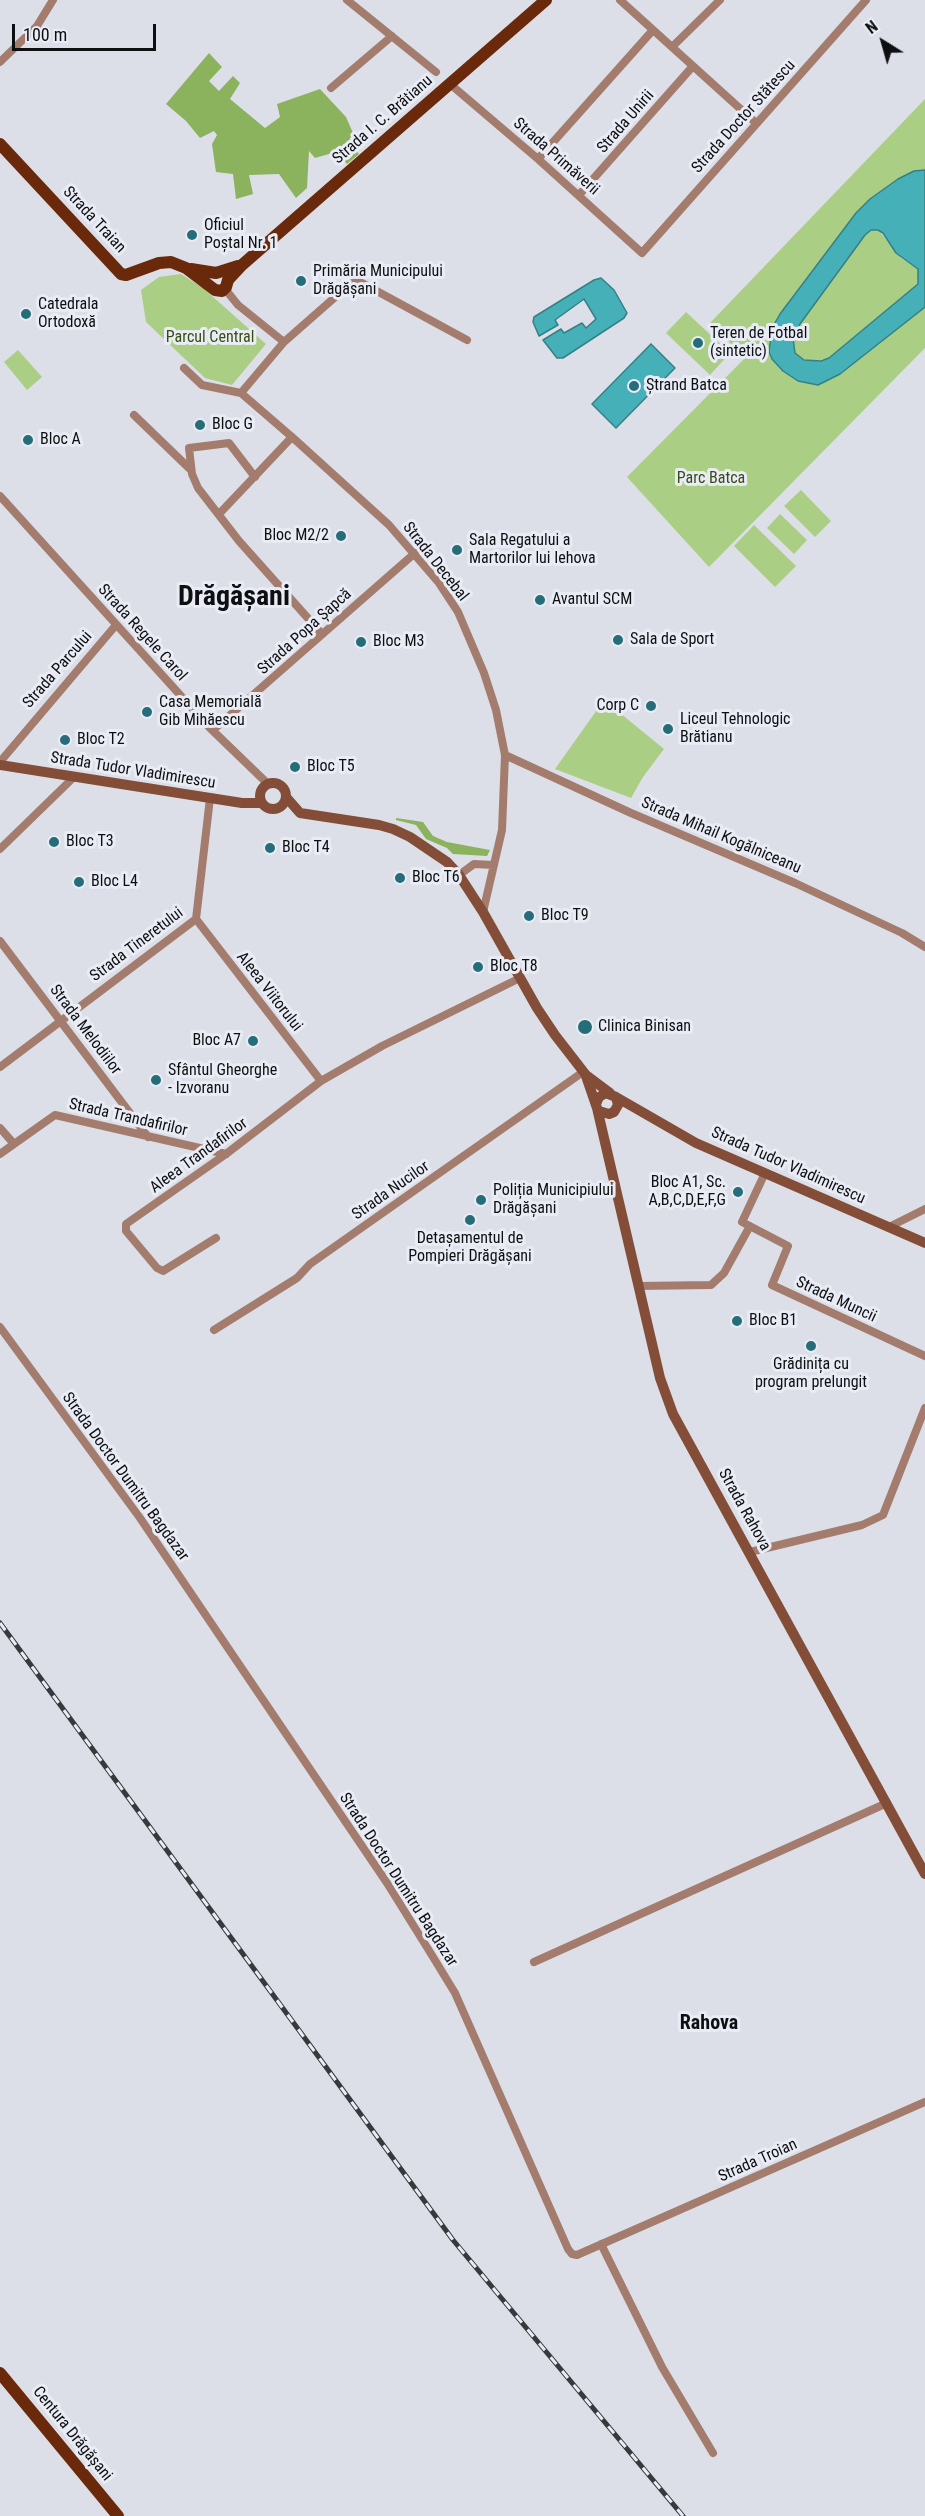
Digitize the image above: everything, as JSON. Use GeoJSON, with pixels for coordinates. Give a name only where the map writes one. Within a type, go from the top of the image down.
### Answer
{"type":"FeatureCollection","features":[{"type":"Feature","properties":{"kind":"main road","name":"Strada I. C. Brătianu"},"geometry":{"type":"LineString","coordinates":[[222,279],[242,265],[546,0]]}},
{"type":"Feature","properties":{"kind":"main road","name":"Strada Traian"},"geometry":{"type":"LineString","coordinates":[[3,153],[121,274],[126,275],[167,262],[186,268],[217,291],[222,279]]}},
{"type":"Feature","properties":{"kind":"main road"},"geometry":{"type":"LineString","coordinates":[[186,268],[222,279]]}},
{"type":"Feature","properties":{"kind":"main road","name":"Strada Tudor Vladimirescu"},"geometry":{"type":"LineString","coordinates":[[0,764],[242,803],[262,803],[269,808],[379,825],[393,829],[430,848],[459,875],[483,912],[555,1035],[584,1074],[596,1106]]}},
{"type":"Feature","properties":{"kind":"main road"},"geometry":{"type":"LineString","coordinates":[[262,803],[262,790],[268,784],[279,784],[300,813]]}},
{"type":"Feature","properties":{"kind":"main road"},"geometry":{"type":"LineString","coordinates":[[277,808],[283,804],[286,796]]}},
{"type":"Feature","properties":{"kind":"main road","name":"Strada Tudor Vladimirescu"},"geometry":{"type":"LineString","coordinates":[[584,1074],[640,1113],[696,1143],[925,1243]]}},
{"type":"Feature","properties":{"kind":"main road"},"geometry":{"type":"LineString","coordinates":[[602,1094],[613,1095],[618,1105],[612,1113],[602,1113],[596,1106],[602,1094]]}},
{"type":"Feature","properties":{"kind":"main road","name":"Strada Rahova"},"geometry":{"type":"LineString","coordinates":[[596,1106],[660,1378],[673,1414],[925,1874]]}},
{"type":"Feature","properties":{"kind":"main road","name":"Strada Tudor Vladimirescu"},"geometry":{"type":"LineString","coordinates":[[612,1113],[640,1113]]}},
{"type":"Feature","properties":{"kind":"main road","name":"Strada Rahova"},"geometry":{"type":"LineString","coordinates":[[603,1136],[612,1113]]}},
{"type":"Feature","properties":{"kind":"main road","name":"Centura Drăgășani"},"geometry":{"type":"LineString","coordinates":[[0,2373],[118,2516]]}},
{"type":"Feature","properties":{"kind":"street"},"geometry":{"type":"LineString","coordinates":[[0,62],[37,26],[53,0]]}},
{"type":"Feature","properties":{"kind":"street"},"geometry":{"type":"LineString","coordinates":[[347,0],[436,72]]}},
{"type":"Feature","properties":{"kind":"street"},"geometry":{"type":"LineString","coordinates":[[621,0],[756,123]]}},
{"type":"Feature","properties":{"kind":"street"},"geometry":{"type":"LineString","coordinates":[[672,47],[720,0]]}},
{"type":"Feature","properties":{"kind":"street","name":"Strada Doctor Stătescu"},"geometry":{"type":"LineString","coordinates":[[642,253],[866,0]]}},
{"type":"Feature","properties":{"kind":"street"},"geometry":{"type":"LineString","coordinates":[[538,159],[653,30]]}},
{"type":"Feature","properties":{"kind":"street"},"geometry":{"type":"LineString","coordinates":[[331,88],[392,36]]}},
{"type":"Feature","properties":{"kind":"street","name":"Strada Unirii"},"geometry":{"type":"LineString","coordinates":[[579,195],[693,66]]}},
{"type":"Feature","properties":{"kind":"street","name":"Strada Primăverii"},"geometry":{"type":"LineString","coordinates":[[450,84],[579,195],[642,253]]}},
{"type":"Feature","properties":{"kind":"street"},"geometry":{"type":"LineString","coordinates":[[222,279],[238,305],[284,342]]}},
{"type":"Feature","properties":{"kind":"street"},"geometry":{"type":"LineString","coordinates":[[184,368],[202,385],[241,393],[284,342],[355,282],[362,283],[466,340]]}},
{"type":"Feature","properties":{"kind":"street","name":"Strada Decebal"},"geometry":{"type":"LineString","coordinates":[[241,393],[389,525],[439,583],[466,626],[496,710],[505,755],[504,816],[483,912]]}},
{"type":"Feature","properties":{"kind":"street"},"geometry":{"type":"LineString","coordinates":[[134,415],[191,470]]}},
{"type":"Feature","properties":{"kind":"street"},"geometry":{"type":"LineString","coordinates":[[219,514],[292,437]]}},
{"type":"Feature","properties":{"kind":"street"},"geometry":{"type":"LineString","coordinates":[[255,477],[229,443],[189,448],[191,470],[198,488],[239,541],[322,634]]}},
{"type":"Feature","properties":{"kind":"street","name":"Strada Regele Carol"},"geometry":{"type":"LineString","coordinates":[[0,496],[213,730],[268,784]]}},
{"type":"Feature","properties":{"kind":"street","name":"Strada Popa Șapcă"},"geometry":{"type":"LineString","coordinates":[[213,730],[415,553]]}},
{"type":"Feature","properties":{"kind":"street","name":"Strada Parcului"},"geometry":{"type":"LineString","coordinates":[[0,764],[116,624]]}},
{"type":"Feature","properties":{"kind":"street","name":"Strada Mihail Kogălniceanu"},"geometry":{"type":"LineString","coordinates":[[505,755],[611,804],[795,883],[902,933],[925,947]]}},
{"type":"Feature","properties":{"kind":"street"},"geometry":{"type":"LineString","coordinates":[[0,849],[74,777]]}},
{"type":"Feature","properties":{"kind":"street","name":"Strada Tineretului"},"geometry":{"type":"LineString","coordinates":[[0,1067],[195,919],[210,798]]}},
{"type":"Feature","properties":{"kind":"street"},"geometry":{"type":"LineString","coordinates":[[459,875],[474,864],[494,865]]}},
{"type":"Feature","properties":{"kind":"street","name":"Aleea Viitorului"},"geometry":{"type":"LineString","coordinates":[[195,919],[321,1081]]}},
{"type":"Feature","properties":{"kind":"street","name":"Strada Melodiilor"},"geometry":{"type":"LineString","coordinates":[[0,941],[148,1137]]}},
{"type":"Feature","properties":{"kind":"street","name":"Aleea Trandafirilor"},"geometry":{"type":"LineString","coordinates":[[216,1238],[163,1271],[157,1268],[126,1231],[126,1224],[226,1154],[321,1081],[382,1046],[520,978]]}},
{"type":"Feature","properties":{"kind":"street","name":"Strada Nucilor"},"geometry":{"type":"LineString","coordinates":[[214,1330],[297,1278],[310,1264],[584,1074]]}},
{"type":"Feature","properties":{"kind":"street","name":"Strada Trandafirilor"},"geometry":{"type":"LineString","coordinates":[[0,1154],[55,1115],[226,1154]]}},
{"type":"Feature","properties":{"kind":"street"},"geometry":{"type":"LineString","coordinates":[[0,1128],[14,1144]]}},
{"type":"Feature","properties":{"kind":"street"},"geometry":{"type":"LineString","coordinates":[[639,1286],[711,1285],[724,1273],[750,1226],[742,1222],[765,1173]]}},
{"type":"Feature","properties":{"kind":"street"},"geometry":{"type":"LineString","coordinates":[[889,1227],[925,1209]]}},
{"type":"Feature","properties":{"kind":"street","name":"Strada Muncii"},"geometry":{"type":"LineString","coordinates":[[750,1226],[788,1246],[772,1285],[925,1356]]}},
{"type":"Feature","properties":{"kind":"street","name":"Strada Doctor Dumitru Bagdazar"},"geometry":{"type":"LineString","coordinates":[[0,1327],[140,1518],[387,1883],[455,1993],[568,2249],[572,2254],[577,2255],[601,2244]]}},
{"type":"Feature","properties":{"kind":"street"},"geometry":{"type":"LineString","coordinates":[[750,1552],[862,1525],[883,1515],[925,1408]]}},
{"type":"Feature","properties":{"kind":"street"},"geometry":{"type":"LineString","coordinates":[[534,1962],[887,1803]]}},
{"type":"Feature","properties":{"kind":"street","name":"Strada Troian"},"geometry":{"type":"LineString","coordinates":[[601,2244],[925,2102]]}},
{"type":"Feature","properties":{"kind":"street"},"geometry":{"type":"LineString","coordinates":[[601,2244],[662,2367],[713,2453]]}},
{"type":"Feature","properties":{"kind":"green space"},"geometry":{"type":"Polygon","coordinates":[[[209,53],[222,67],[209,81],[219,91],[233,76],[240,83],[230,99],[265,128],[280,117],[277,104],[320,89],[346,117],[353,133],[348,142],[359,154],[347,164],[336,152],[315,158],[309,151],[307,188],[296,198],[279,174],[249,175],[253,194],[236,199],[233,174],[216,172],[212,144],[217,135],[214,131],[200,138],[186,121],[166,104],[209,53]]]}},
{"type":"Feature","properties":{"kind":"green space","name":"Parc Batca"},"geometry":{"type":"Polygon","coordinates":[[[925,99],[925,170],[914,171],[898,179],[870,199],[856,213],[789,301],[772,328],[778,365],[798,381],[827,381],[840,374],[925,307],[925,348],[709,567],[627,477],[745,358],[710,323],[925,99]]]}},
{"type":"Feature","properties":{"kind":"green space"},"geometry":{"type":"Polygon","coordinates":[[[878,229],[901,258],[918,269],[918,284],[829,358],[811,362],[798,357],[795,353],[793,338],[800,324],[865,235],[871,230],[878,229]]]}},
{"type":"Feature","properties":{"kind":"green space","name":"Parcul Central"},"geometry":{"type":"Polygon","coordinates":[[[181,274],[203,288],[266,344],[232,385],[205,378],[146,322],[141,290],[159,277],[181,274]]]}},
{"type":"Feature","properties":{"kind":"green space","name":"Teren de Fotbal (sintetic)"},"geometry":{"type":"Polygon","coordinates":[[[686,312],[730,353],[710,375],[666,333],[686,312]]]}},
{"type":"Feature","properties":{"kind":"green space"},"geometry":{"type":"Polygon","coordinates":[[[18,350],[42,377],[27,390],[4,362],[18,350]]]}},
{"type":"Feature","properties":{"kind":"green space"},"geometry":{"type":"Polygon","coordinates":[[[801,490],[831,521],[815,537],[784,506],[801,490]]]}},
{"type":"Feature","properties":{"kind":"green space"},"geometry":{"type":"Polygon","coordinates":[[[780,514],[807,540],[794,554],[767,528],[780,514]]]}},
{"type":"Feature","properties":{"kind":"green space"},"geometry":{"type":"Polygon","coordinates":[[[754,525],[796,566],[775,587],[734,546],[754,525]]]}},
{"type":"Feature","properties":{"kind":"green space"},"geometry":{"type":"Polygon","coordinates":[[[604,700],[664,749],[631,798],[555,769],[604,700]]]}},
{"type":"Feature","properties":{"kind":"green space"},"geometry":{"type":"Polygon","coordinates":[[[396,818],[423,822],[433,836],[447,842],[490,850],[487,856],[453,854],[447,848],[426,839],[416,825],[396,820],[396,818]]]}},
{"type":"Feature","properties":{"kind":"water"},"geometry":{"type":"Polygon","coordinates":[[[925,170],[925,307],[840,374],[818,385],[798,381],[783,371],[772,359],[769,352],[772,328],[856,213],[870,199],[898,179],[914,171],[925,170]],[[871,230],[865,235],[800,324],[793,338],[795,353],[804,360],[821,361],[829,358],[918,284],[918,269],[896,253],[883,233],[871,230]]]}},
{"type":"Feature","properties":{"kind":"water"},"geometry":{"type":"Polygon","coordinates":[[[601,278],[614,290],[627,313],[624,318],[563,358],[557,358],[543,340],[561,329],[564,333],[582,323],[586,328],[596,319],[584,299],[555,320],[558,325],[539,336],[533,322],[534,317],[601,278]]]}},
{"type":"Feature","properties":{"kind":"water","name":"Ștrand Batca"},"geometry":{"type":"Polygon","coordinates":[[[651,344],[675,368],[616,428],[592,404],[651,344]]]}},
{"type":"Feature","properties":{"kind":"railway"},"geometry":{"type":"LineString","coordinates":[[0,1623],[453,2240],[683,2516]]}},
{"type":"Feature","properties":{"kind":"place","name":"Oficiul Poștal Nr. 1"},"geometry":{"type":"Point","coordinates":[192,235]}},
{"type":"Feature","properties":{"kind":"place","name":"Primăria Municipului Drăgășani"},"geometry":{"type":"Point","coordinates":[301,281]}},
{"type":"Feature","properties":{"kind":"place","name":"Catedrala Ortodoxă"},"geometry":{"type":"Point","coordinates":[26,314]}},
{"type":"Feature","properties":{"kind":"place","name":"Teren de Fotbal (sintetic)"},"geometry":{"type":"Point","coordinates":[698,343]}},
{"type":"Feature","properties":{"kind":"place","name":"Ștrand Batca"},"geometry":{"type":"Point","coordinates":[634,386]}},
{"type":"Feature","properties":{"kind":"place","name":"Bloc G"},"geometry":{"type":"Point","coordinates":[200,425]}},
{"type":"Feature","properties":{"kind":"place","name":"Bloc A"},"geometry":{"type":"Point","coordinates":[28,440]}},
{"type":"Feature","properties":{"kind":"place","name":"Bloc M2/2"},"geometry":{"type":"Point","coordinates":[341,536]}},
{"type":"Feature","properties":{"kind":"place","name":"Sala Regatului a Martorilor lui Iehova"},"geometry":{"type":"Point","coordinates":[457,550]}},
{"type":"Feature","properties":{"kind":"place","name":"Avantul SCM"},"geometry":{"type":"Point","coordinates":[540,600]}},
{"type":"Feature","properties":{"kind":"place","name":"Sala de Sport"},"geometry":{"type":"Point","coordinates":[618,640]}},
{"type":"Feature","properties":{"kind":"place","name":"Bloc M3"},"geometry":{"type":"Point","coordinates":[361,642]}},
{"type":"Feature","properties":{"kind":"place","name":"Corp C"},"geometry":{"type":"Point","coordinates":[651,706]}},
{"type":"Feature","properties":{"kind":"place","name":"Casa Memorială Gib Mihăescu"},"geometry":{"type":"Point","coordinates":[147,712]}},
{"type":"Feature","properties":{"kind":"place","name":"Liceul Tehnologic Brătianu"},"geometry":{"type":"Point","coordinates":[668,729]}},
{"type":"Feature","properties":{"kind":"place","name":"Bloc T2"},"geometry":{"type":"Point","coordinates":[65,740]}},
{"type":"Feature","properties":{"kind":"place","name":"Bloc T5"},"geometry":{"type":"Point","coordinates":[295,767]}},
{"type":"Feature","properties":{"kind":"place","name":"Bloc T3"},"geometry":{"type":"Point","coordinates":[54,842]}},
{"type":"Feature","properties":{"kind":"place","name":"Bloc T4"},"geometry":{"type":"Point","coordinates":[270,848]}},
{"type":"Feature","properties":{"kind":"place","name":"Bloc T6"},"geometry":{"type":"Point","coordinates":[400,878]}},
{"type":"Feature","properties":{"kind":"place","name":"Bloc L4"},"geometry":{"type":"Point","coordinates":[79,882]}},
{"type":"Feature","properties":{"kind":"place","name":"Bloc T9"},"geometry":{"type":"Point","coordinates":[529,916]}},
{"type":"Feature","properties":{"kind":"place","name":"Bloc T8"},"geometry":{"type":"Point","coordinates":[478,967]}},
{"type":"Feature","properties":{"kind":"place","name":"Clinica Binisan"},"geometry":{"type":"Point","coordinates":[585,1027]}},
{"type":"Feature","properties":{"kind":"place","name":"Bloc A7"},"geometry":{"type":"Point","coordinates":[253,1041]}},
{"type":"Feature","properties":{"kind":"place","name":"Sfântul Gheorghe - Izvoranu"},"geometry":{"type":"Point","coordinates":[156,1080]}},
{"type":"Feature","properties":{"kind":"place","name":"Bloc A1, Sc. A,B,C,D,E,F,G"},"geometry":{"type":"Point","coordinates":[738,1192]}},
{"type":"Feature","properties":{"kind":"place","name":"Poliția Municipiului Drăgășani"},"geometry":{"type":"Point","coordinates":[481,1200]}},
{"type":"Feature","properties":{"kind":"place","name":"Detașamentul de Pompieri Drăgășani"},"geometry":{"type":"Point","coordinates":[470,1220]}},
{"type":"Feature","properties":{"kind":"place","name":"Bloc B1"},"geometry":{"type":"Point","coordinates":[737,1321]}},
{"type":"Feature","properties":{"kind":"place","name":"Grădinița cu program prelungit"},"geometry":{"type":"Point","coordinates":[811,1346]}},
{"type":"Feature","properties":{"kind":"district","name":"Drăgășani"},"geometry":{"type":"Point","coordinates":[234,598]}},
{"type":"Feature","properties":{"kind":"district","name":"Rahova"},"geometry":{"type":"Point","coordinates":[709,2024]}}]}
